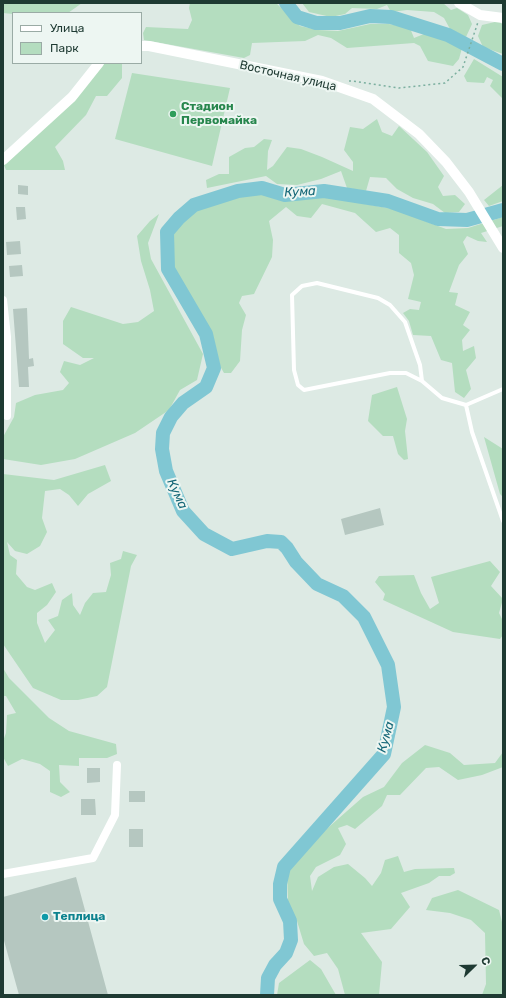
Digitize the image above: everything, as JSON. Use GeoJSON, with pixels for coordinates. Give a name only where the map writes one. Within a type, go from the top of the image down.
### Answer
{"type":"FeatureCollection","features":[{"type":"Feature","properties":{"kind":"street"},"geometry":{"type":"LineString","coordinates":[[459,3],[480,14],[503,18]]}},
{"type":"Feature","properties":{"kind":"street","name":"Восточная улица"},"geometry":{"type":"LineString","coordinates":[[142,46],[149,46],[322,81],[373,99],[419,134],[446,162],[469,192],[501,244]]}},
{"type":"Feature","properties":{"kind":"street"},"geometry":{"type":"LineString","coordinates":[[3,160],[72,97],[98,64]]}},
{"type":"Feature","properties":{"kind":"street"},"geometry":{"type":"LineString","coordinates":[[3,300],[7,337],[7,416]]}},
{"type":"Feature","properties":{"kind":"street"},"geometry":{"type":"LineString","coordinates":[[3,874],[93,858],[115,815],[117,765]]}},
{"type":"Feature","properties":{"kind":"lane"},"geometry":{"type":"LineString","coordinates":[[422,381],[420,365],[405,322],[390,305],[378,298],[318,283],[302,286],[292,294],[294,370],[298,385],[304,390],[390,373],[406,373],[422,381],[442,398],[466,405],[503,389]]}},
{"type":"Feature","properties":{"kind":"lane"},"geometry":{"type":"LineString","coordinates":[[466,405],[472,432],[503,521]]}},
{"type":"Feature","properties":{"kind":"path"},"geometry":{"type":"LineString","coordinates":[[346,82],[353,81],[399,88],[445,83],[463,68],[476,29]]}},
{"type":"Feature","properties":{"kind":"green space"},"geometry":{"type":"Polygon","coordinates":[[[3,3],[82,3],[69,12],[3,13],[3,3]]]}},
{"type":"Feature","properties":{"kind":"green space"},"geometry":{"type":"Polygon","coordinates":[[[190,3],[276,3],[300,26],[318,30],[338,31],[370,24],[389,24],[410,28],[414,38],[424,34],[436,36],[462,48],[459,59],[453,66],[428,61],[420,46],[414,43],[347,48],[331,38],[318,35],[305,41],[252,43],[250,55],[244,58],[144,40],[143,33],[146,27],[188,29],[192,20],[189,8],[190,3]]]}},
{"type":"Feature","properties":{"kind":"green space"},"geometry":{"type":"Polygon","coordinates":[[[302,3],[443,3],[451,10],[457,8],[468,15],[472,24],[466,37],[450,29],[444,18],[434,12],[407,10],[391,12],[387,5],[377,9],[352,8],[345,14],[331,17],[309,12],[302,3]]]}},
{"type":"Feature","properties":{"kind":"green space"},"geometry":{"type":"Polygon","coordinates":[[[499,21],[503,25],[503,54],[483,47],[478,36],[482,25],[499,21]]]}},
{"type":"Feature","properties":{"kind":"green space"},"geometry":{"type":"Polygon","coordinates":[[[474,59],[503,77],[503,99],[490,86],[493,80],[487,77],[484,83],[467,82],[464,76],[474,59]]]}},
{"type":"Feature","properties":{"kind":"green space"},"geometry":{"type":"Polygon","coordinates":[[[104,64],[122,64],[122,78],[107,96],[96,96],[86,115],[55,147],[63,161],[65,170],[6,170],[4,165],[78,95],[104,64]]]}},
{"type":"Feature","properties":{"kind":"green space","name":"Стадион Первомайка"},"geometry":{"type":"Polygon","coordinates":[[[132,73],[230,88],[212,166],[115,139],[132,73]]]}},
{"type":"Feature","properties":{"kind":"green space"},"geometry":{"type":"Polygon","coordinates":[[[377,119],[382,132],[392,136],[399,126],[427,152],[444,176],[438,187],[443,196],[455,195],[465,204],[459,212],[445,213],[433,204],[413,198],[397,189],[386,178],[370,177],[366,191],[347,188],[341,171],[321,179],[297,185],[277,184],[266,176],[207,188],[206,180],[219,174],[229,174],[229,157],[245,148],[254,147],[264,139],[272,140],[268,151],[267,170],[273,166],[287,147],[301,149],[353,171],[353,162],[344,150],[350,127],[363,129],[377,119]]]}},
{"type":"Feature","properties":{"kind":"green space"},"geometry":{"type":"Polygon","coordinates":[[[503,185],[503,201],[489,206],[484,200],[503,185]]]}},
{"type":"Feature","properties":{"kind":"green space"},"geometry":{"type":"Polygon","coordinates":[[[263,193],[284,201],[321,196],[393,209],[446,229],[468,228],[503,217],[503,226],[481,233],[487,242],[478,241],[467,236],[463,242],[468,254],[459,265],[449,292],[458,293],[455,305],[470,312],[463,325],[470,330],[462,340],[463,351],[474,346],[476,358],[466,370],[471,389],[464,398],[455,392],[452,363],[441,360],[431,336],[413,335],[409,321],[403,313],[410,309],[419,310],[421,302],[408,299],[414,275],[411,263],[399,253],[399,235],[390,228],[376,232],[355,213],[322,204],[311,218],[297,216],[286,207],[269,221],[273,240],[272,257],[254,294],[242,296],[239,303],[246,315],[242,330],[240,361],[231,373],[224,373],[220,366],[211,330],[172,269],[171,235],[197,209],[237,196],[263,193]]]}},
{"type":"Feature","properties":{"kind":"green space"},"geometry":{"type":"Polygon","coordinates":[[[159,214],[148,243],[151,259],[203,354],[197,380],[180,390],[169,410],[135,433],[75,459],[41,465],[3,459],[3,437],[14,417],[16,403],[35,395],[63,390],[69,383],[60,372],[64,361],[80,365],[94,358],[83,358],[63,344],[63,321],[71,307],[123,324],[138,322],[154,311],[150,290],[141,261],[137,236],[150,221],[159,214]]]}},
{"type":"Feature","properties":{"kind":"green space"},"geometry":{"type":"Polygon","coordinates":[[[397,387],[407,419],[405,431],[408,459],[404,460],[398,454],[393,436],[383,436],[368,421],[372,395],[397,387]]]}},
{"type":"Feature","properties":{"kind":"green space"},"geometry":{"type":"Polygon","coordinates":[[[484,437],[503,449],[503,497],[500,494],[484,437]]]}},
{"type":"Feature","properties":{"kind":"green space"},"geometry":{"type":"Polygon","coordinates":[[[105,465],[111,481],[88,494],[78,506],[69,495],[60,489],[45,491],[42,518],[47,532],[40,546],[27,554],[15,551],[7,542],[10,555],[17,560],[16,574],[27,587],[35,590],[52,583],[56,592],[47,605],[37,613],[37,623],[45,643],[55,630],[48,620],[58,616],[62,600],[72,593],[73,605],[80,615],[85,603],[93,593],[106,592],[111,575],[110,563],[121,559],[123,551],[137,555],[131,566],[107,687],[97,696],[78,700],[61,700],[33,688],[3,644],[3,474],[54,480],[105,465]]]}},
{"type":"Feature","properties":{"kind":"green space"},"geometry":{"type":"Polygon","coordinates":[[[490,561],[500,572],[491,586],[503,599],[499,613],[503,621],[503,635],[500,639],[453,632],[383,600],[385,594],[375,582],[379,576],[414,575],[421,593],[430,609],[439,603],[431,577],[490,561]]]}},
{"type":"Feature","properties":{"kind":"green space"},"geometry":{"type":"Polygon","coordinates":[[[3,668],[9,678],[49,718],[69,731],[116,744],[117,754],[107,758],[79,758],[79,766],[59,765],[60,782],[70,792],[61,797],[50,792],[50,771],[40,764],[22,759],[8,766],[3,757],[3,741],[6,733],[7,715],[16,713],[6,696],[3,696],[3,668]]]}},
{"type":"Feature","properties":{"kind":"green space"},"geometry":{"type":"Polygon","coordinates":[[[425,745],[450,753],[464,765],[495,763],[503,752],[503,767],[482,775],[458,780],[439,767],[426,768],[400,795],[387,795],[382,806],[355,829],[347,825],[338,828],[346,844],[340,855],[316,867],[310,876],[312,891],[318,877],[334,867],[348,864],[372,886],[381,873],[385,860],[398,856],[404,872],[415,869],[454,868],[455,873],[450,876],[439,876],[429,883],[401,893],[410,907],[391,929],[361,933],[382,962],[379,995],[345,995],[338,969],[327,953],[314,956],[304,944],[297,921],[288,902],[287,872],[322,833],[363,797],[384,787],[402,763],[425,745]]]}},
{"type":"Feature","properties":{"kind":"green space"},"geometry":{"type":"Polygon","coordinates":[[[458,890],[499,910],[503,926],[503,995],[482,995],[486,984],[485,933],[471,920],[450,913],[426,910],[432,898],[458,890]]]}},
{"type":"Feature","properties":{"kind":"green space"},"geometry":{"type":"Polygon","coordinates":[[[310,960],[321,969],[336,995],[277,995],[279,983],[310,960]]]}},
{"type":"Feature","properties":{"kind":"building"},"geometry":{"type":"Polygon","coordinates":[[[18,185],[28,186],[28,195],[18,194],[18,185]]]}},
{"type":"Feature","properties":{"kind":"building"},"geometry":{"type":"Polygon","coordinates":[[[16,207],[25,207],[26,219],[17,220],[16,207]]]}},
{"type":"Feature","properties":{"kind":"building"},"geometry":{"type":"Polygon","coordinates":[[[20,241],[21,254],[7,255],[6,242],[20,241]]]}},
{"type":"Feature","properties":{"kind":"building"},"geometry":{"type":"Polygon","coordinates":[[[22,265],[23,276],[10,277],[9,266],[22,265]]]}},
{"type":"Feature","properties":{"kind":"building"},"geometry":{"type":"Polygon","coordinates":[[[27,308],[29,359],[33,358],[34,366],[28,367],[29,387],[19,387],[13,309],[27,308]]]}},
{"type":"Feature","properties":{"kind":"building"},"geometry":{"type":"Polygon","coordinates":[[[380,508],[384,525],[345,535],[341,519],[380,508]]]}},
{"type":"Feature","properties":{"kind":"building"},"geometry":{"type":"Polygon","coordinates":[[[87,768],[100,768],[100,782],[87,783],[87,768]]]}},
{"type":"Feature","properties":{"kind":"building"},"geometry":{"type":"Polygon","coordinates":[[[129,791],[145,791],[145,802],[129,802],[129,791]]]}},
{"type":"Feature","properties":{"kind":"building"},"geometry":{"type":"Polygon","coordinates":[[[81,799],[95,799],[96,815],[81,815],[81,799]]]}},
{"type":"Feature","properties":{"kind":"building"},"geometry":{"type":"Polygon","coordinates":[[[129,829],[143,829],[143,847],[129,847],[129,829]]]}},
{"type":"Feature","properties":{"kind":"building","name":"Теплица"},"geometry":{"type":"Polygon","coordinates":[[[76,877],[108,995],[19,995],[3,937],[3,897],[76,877]]]}},
{"type":"Feature","properties":{"kind":"waterway","name":"Кума"},"geometry":{"type":"LineString","coordinates":[[286,3],[297,17],[316,23],[340,23],[370,16],[391,17],[448,35],[503,64]]}},
{"type":"Feature","properties":{"kind":"waterway","name":"Кума"},"geometry":{"type":"LineString","coordinates":[[267,995],[268,978],[275,965],[286,953],[291,940],[290,921],[280,899],[280,884],[284,867],[384,754],[394,707],[388,665],[364,617],[343,596],[317,584],[296,562],[281,542],[267,541],[232,549],[204,534],[183,511],[166,471],[162,449],[163,433],[171,417],[183,403],[206,387],[214,368],[206,334],[168,269],[167,232],[179,218],[194,205],[238,191],[262,188],[285,195],[324,191],[388,201],[438,219],[467,220],[503,210]]}},
{"type":"Feature","properties":{"kind":"place","name":"Стадион Первомайка"},"geometry":{"type":"Point","coordinates":[173,114]}},
{"type":"Feature","properties":{"kind":"place","name":"Теплица"},"geometry":{"type":"Point","coordinates":[45,917]}}]}
